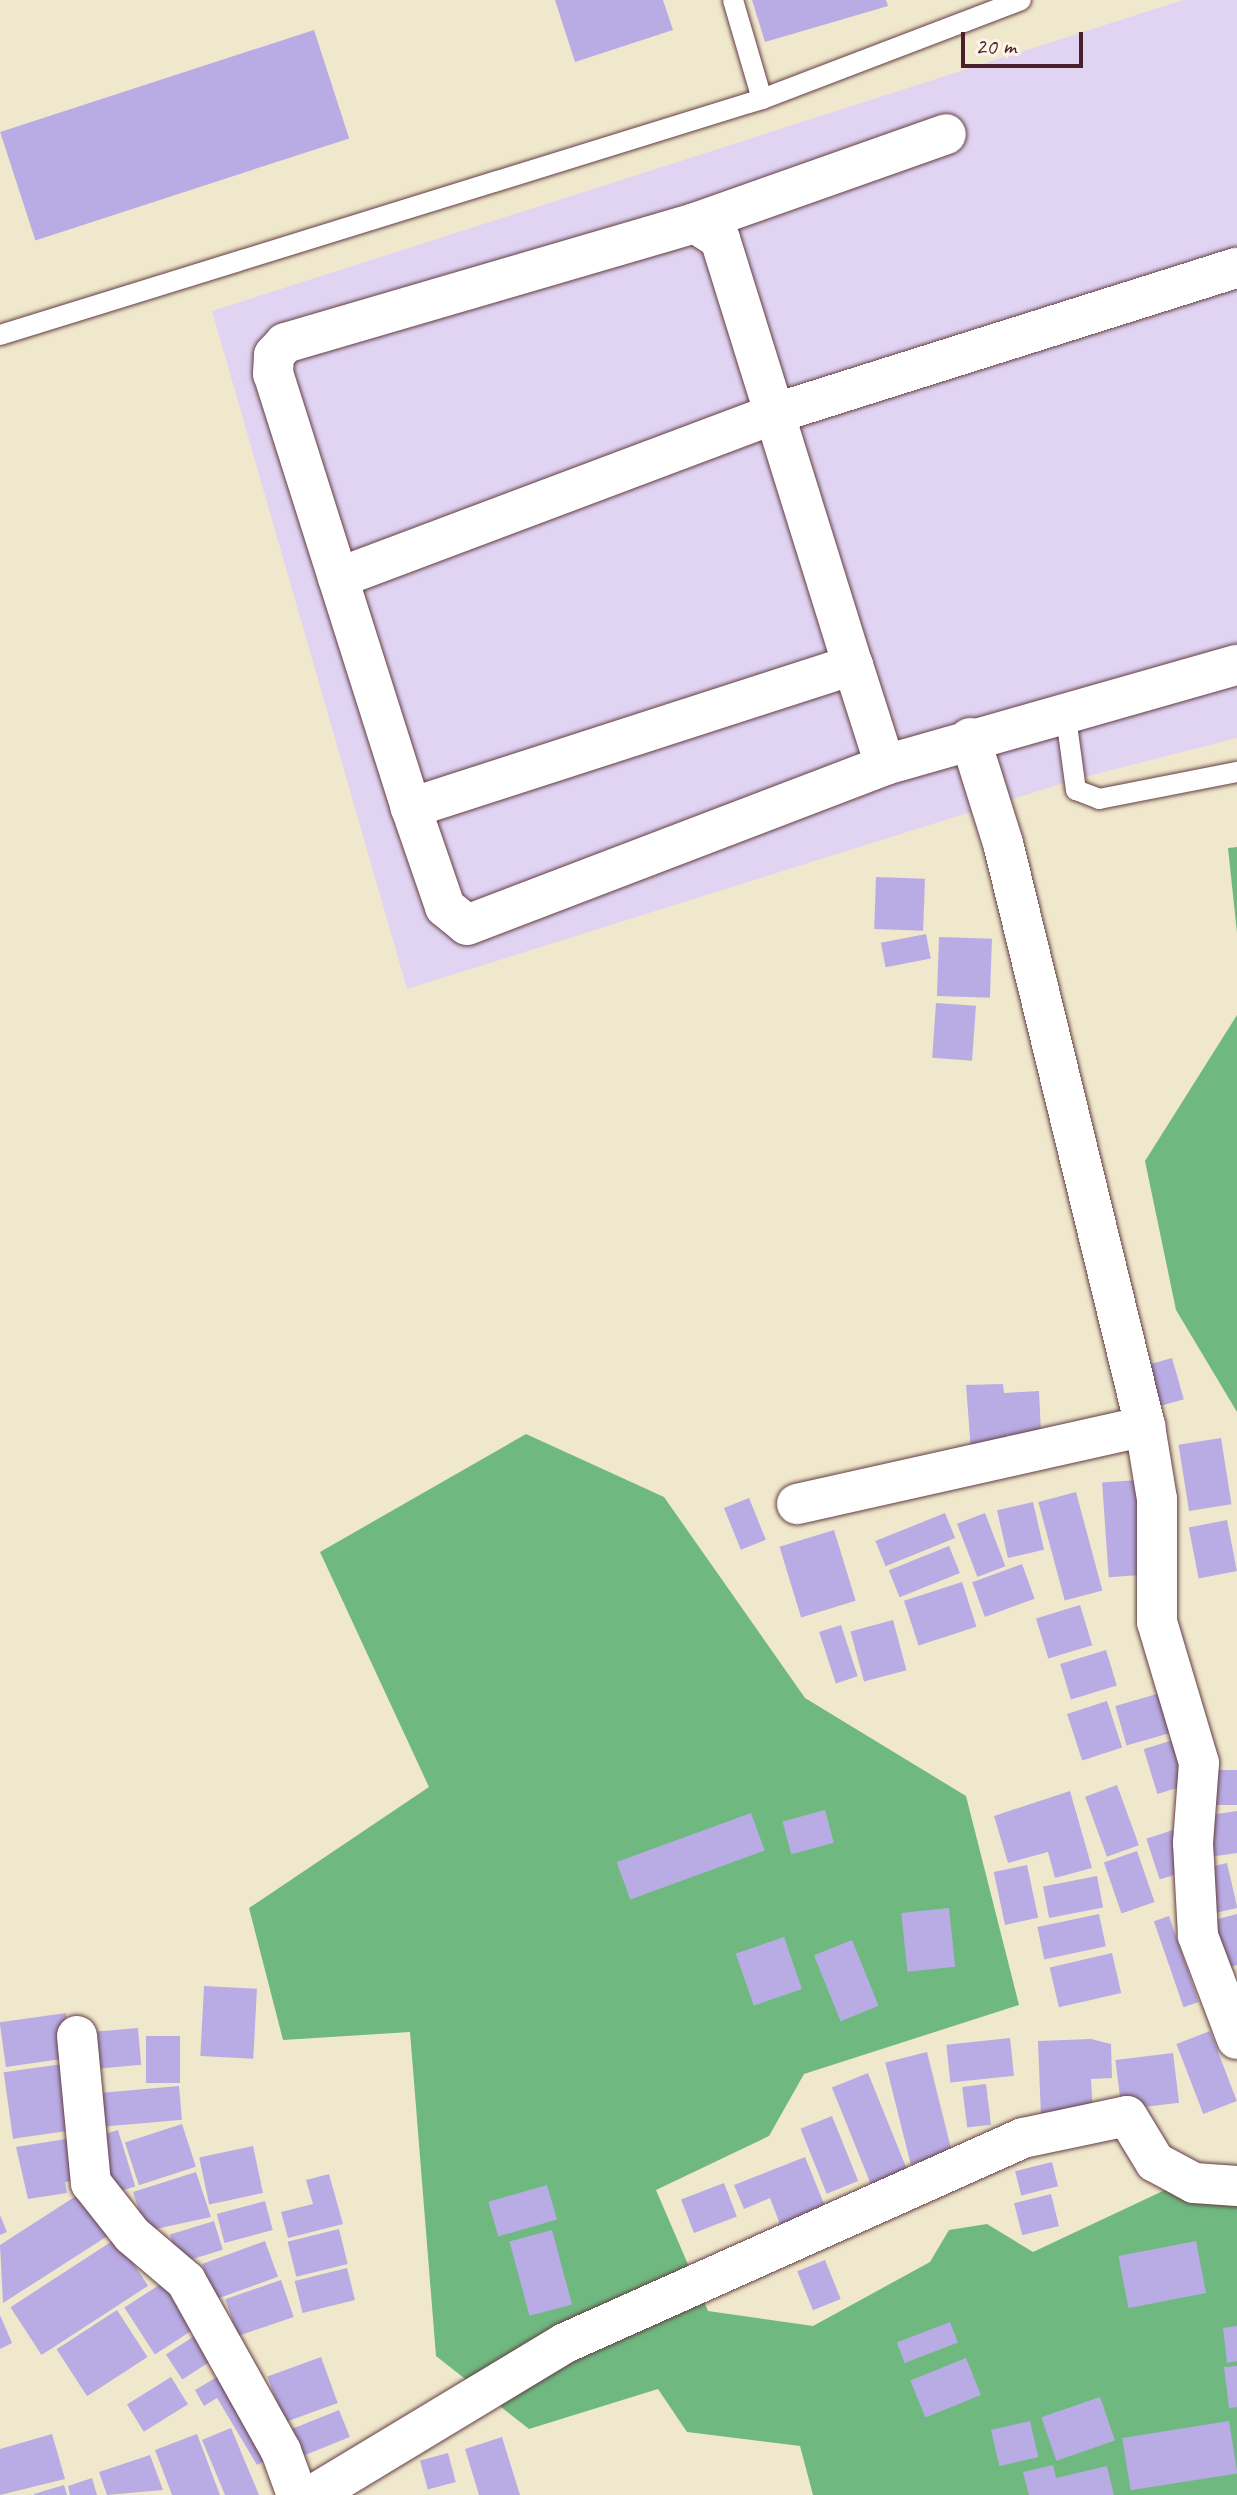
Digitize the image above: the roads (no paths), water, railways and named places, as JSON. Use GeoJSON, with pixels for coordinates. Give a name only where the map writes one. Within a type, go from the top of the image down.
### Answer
{"type":"FeatureCollection","features":[{"type":"Feature","properties":{"kind":"street"},"geometry":{"type":"LineString","coordinates":[[946,134],[695,223],[285,343],[274,355],[273,374],[445,907],[467,925],[885,765],[1065,710],[1237,665]]}},
{"type":"Feature","properties":{"kind":"street"},"geometry":{"type":"LineString","coordinates":[[695,223],[720,239],[885,765]]}},
{"type":"Feature","properties":{"kind":"street"},"geometry":{"type":"LineString","coordinates":[[338,578],[776,413],[1237,268]]}},
{"type":"Feature","properties":{"kind":"street"},"geometry":{"type":"LineString","coordinates":[[411,808],[853,665]]}},
{"type":"Feature","properties":{"kind":"street"},"geometry":{"type":"LineString","coordinates":[[970,738],[1003,843],[1145,1426],[1157,1499],[1157,1622],[1199,1763],[1196,1923],[1237,2039]]}},
{"type":"Feature","properties":{"kind":"street"},"geometry":{"type":"LineString","coordinates":[[797,1504],[1145,1426]]}},
{"type":"Feature","properties":{"kind":"street"},"geometry":{"type":"LineString","coordinates":[[77,2036],[91,2183],[132,2235],[186,2281],[297,2495]]}},
{"type":"Feature","properties":{"kind":"street"},"geometry":{"type":"LineString","coordinates":[[313,2495],[565,2343],[1023,2138],[1127,2116],[1155,2162],[1194,2183],[1237,2186]]}},
{"type":"Feature","properties":{"kind":"lane"},"geometry":{"type":"LineString","coordinates":[[733,0],[762,99]]}},
{"type":"Feature","properties":{"kind":"lane"},"geometry":{"type":"LineString","coordinates":[[0,335],[762,99],[1021,0]]}},
{"type":"Feature","properties":{"kind":"lane"},"geometry":{"type":"LineString","coordinates":[[1065,710],[1076,790],[1099,799],[1237,772]]}}]}
